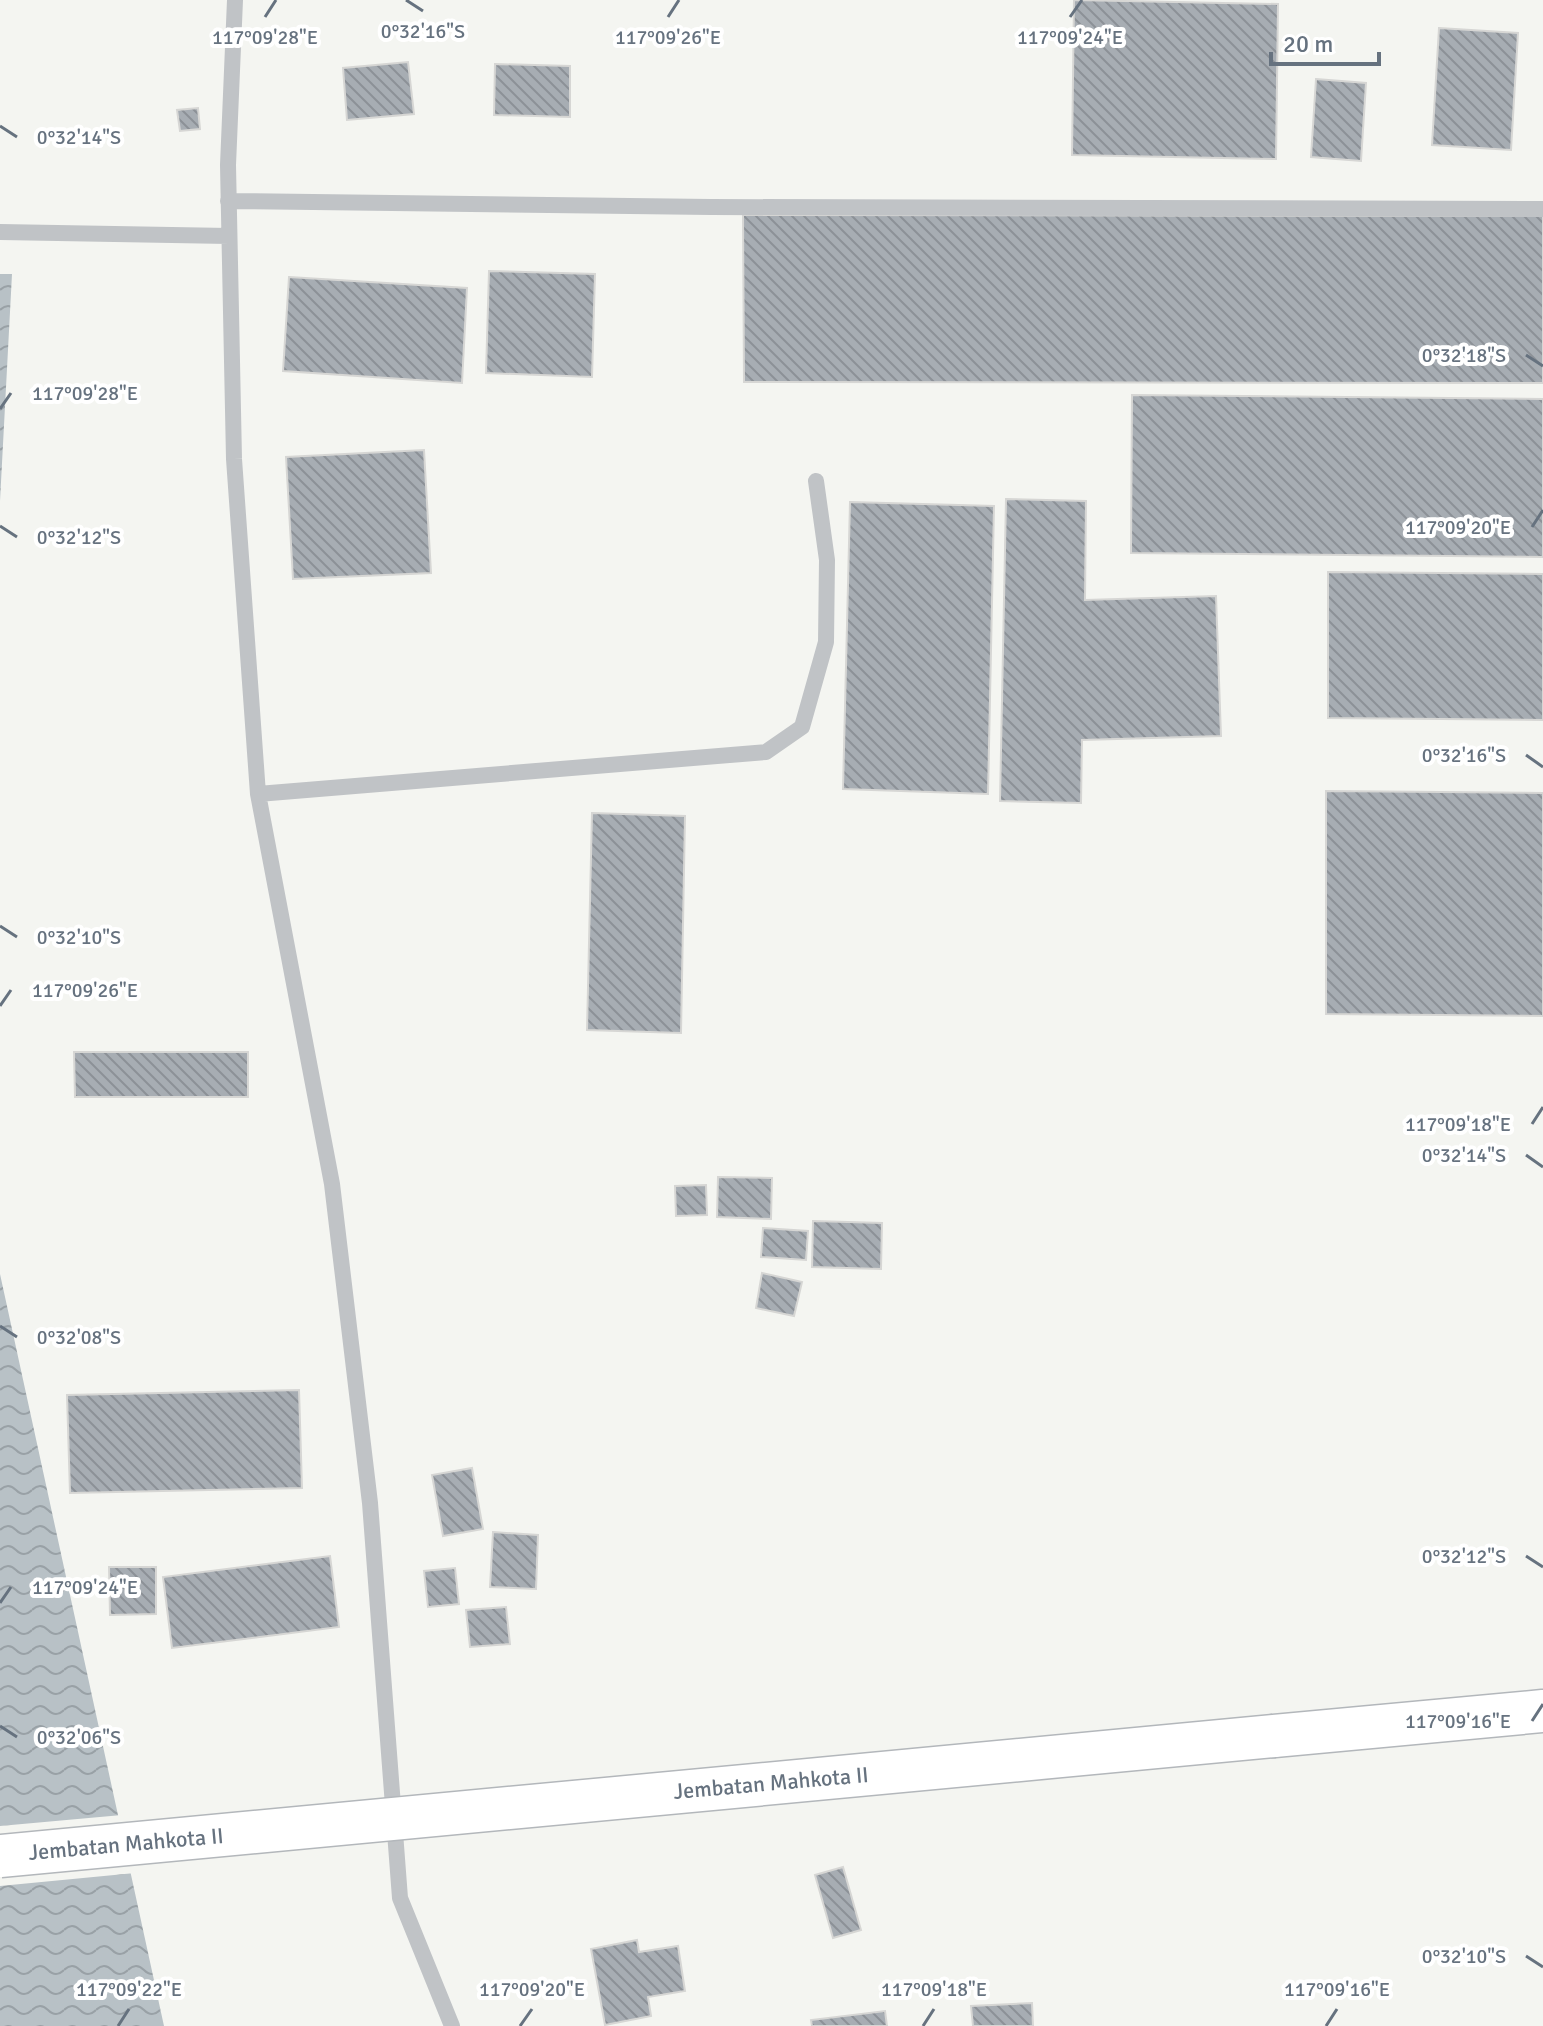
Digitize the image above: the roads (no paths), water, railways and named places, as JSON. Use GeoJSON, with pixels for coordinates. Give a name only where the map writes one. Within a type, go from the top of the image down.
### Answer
{"type":"FeatureCollection","features":[{"type":"Feature","properties":{"kind":"main road","name":"Jembatan Mahkota II"},"geometry":{"type":"LineString","coordinates":[[0,1856],[1543,1711]]}},
{"type":"Feature","properties":{"kind":"lane"},"geometry":{"type":"LineString","coordinates":[[235,0],[228,201],[234,459],[258,794],[332,1184],[370,1503],[400,1898],[452,2026]]}},
{"type":"Feature","properties":{"kind":"lane"},"geometry":{"type":"LineString","coordinates":[[228,201],[711,207],[1543,209]]}},
{"type":"Feature","properties":{"kind":"lane"},"geometry":{"type":"LineString","coordinates":[[0,232],[229,236]]}},
{"type":"Feature","properties":{"kind":"lane"},"geometry":{"type":"LineString","coordinates":[[258,794],[766,752],[802,727],[826,642],[827,560],[816,481]]}},
{"type":"Feature","properties":{"kind":"water"},"geometry":{"type":"Polygon","coordinates":[[[0,274],[12,274],[0,501],[0,274]]]}},
{"type":"Feature","properties":{"kind":"water"},"geometry":{"type":"Polygon","coordinates":[[[0,1274],[164,2026],[0,2026],[0,1274]]]}}]}
